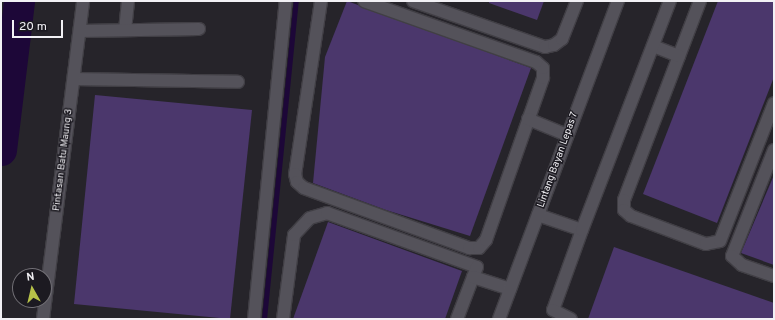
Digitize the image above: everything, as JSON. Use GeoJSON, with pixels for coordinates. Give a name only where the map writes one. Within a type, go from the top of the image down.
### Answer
{"type":"FeatureCollection","features":[{"type":"Feature","properties":{"kind":"street","name":"Pintasan Batu Maung 3"},"geometry":{"type":"LineString","coordinates":[[43,319],[83,1]]}},
{"type":"Feature","properties":{"kind":"street"},"geometry":{"type":"LineString","coordinates":[[125,30],[128,1]]}},
{"type":"Feature","properties":{"kind":"street"},"geometry":{"type":"LineString","coordinates":[[254,319],[286,1]]}},
{"type":"Feature","properties":{"kind":"street"},"geometry":{"type":"LineString","coordinates":[[321,1],[295,174],[297,182],[304,188],[469,248],[479,248],[486,240],[543,78],[543,68],[540,64],[364,1]]}},
{"type":"Feature","properties":{"kind":"street"},"geometry":{"type":"LineString","coordinates":[[413,1],[545,47],[554,45],[562,39],[577,1]]}},
{"type":"Feature","properties":{"kind":"street","name":"Lintang Bayan Lepas 7"},"geometry":{"type":"LineString","coordinates":[[499,319],[618,1]]}},
{"type":"Feature","properties":{"kind":"street"},"geometry":{"type":"LineString","coordinates":[[571,319],[552,315],[582,230],[670,1]]}},
{"type":"Feature","properties":{"kind":"street"},"geometry":{"type":"LineString","coordinates":[[700,1],[624,200],[624,210],[631,216],[706,244],[720,241],[774,103]]}},
{"type":"Feature","properties":{"kind":"street"},"geometry":{"type":"LineString","coordinates":[[80,31],[199,29]]}},
{"type":"Feature","properties":{"kind":"street"},"geometry":{"type":"LineString","coordinates":[[653,46],[679,56]]}},
{"type":"Feature","properties":{"kind":"street"},"geometry":{"type":"LineString","coordinates":[[74,79],[238,82]]}},
{"type":"Feature","properties":{"kind":"street"},"geometry":{"type":"LineString","coordinates":[[528,119],[567,135]]}},
{"type":"Feature","properties":{"kind":"street"},"geometry":{"type":"LineString","coordinates":[[774,150],[732,256],[742,265],[774,276]]}},
{"type":"Feature","properties":{"kind":"street"},"geometry":{"type":"LineString","coordinates":[[283,319],[294,235],[310,218],[327,213],[476,267],[456,319]]}},
{"type":"Feature","properties":{"kind":"street"},"geometry":{"type":"LineString","coordinates":[[538,214],[582,230]]}},
{"type":"Feature","properties":{"kind":"street"},"geometry":{"type":"LineString","coordinates":[[473,277],[510,289]]}},
{"type":"Feature","properties":{"kind":"building"},"geometry":{"type":"Polygon","coordinates":[[[347,1],[531,68],[470,236],[386,210],[313,183],[325,57],[347,1]]]}},
{"type":"Feature","properties":{"kind":"building"},"geometry":{"type":"Polygon","coordinates":[[[489,1],[544,1],[537,20],[489,3],[489,1]]]}},
{"type":"Feature","properties":{"kind":"building"},"geometry":{"type":"Polygon","coordinates":[[[718,1],[774,1],[774,77],[717,223],[643,194],[718,1]]]}},
{"type":"Feature","properties":{"kind":"building"},"geometry":{"type":"Polygon","coordinates":[[[95,95],[252,110],[230,319],[74,304],[95,95]]]}},
{"type":"Feature","properties":{"kind":"building"},"geometry":{"type":"Polygon","coordinates":[[[774,175],[774,265],[741,253],[774,175]]]}},
{"type":"Feature","properties":{"kind":"building"},"geometry":{"type":"Polygon","coordinates":[[[328,222],[462,271],[445,319],[293,319],[328,222]]]}},
{"type":"Feature","properties":{"kind":"building"},"geometry":{"type":"Polygon","coordinates":[[[614,247],[774,303],[774,319],[588,319],[614,247]]]}},
{"type":"Feature","properties":{"kind":"waterway"},"geometry":{"type":"LineString","coordinates":[[1,150],[19,1]]}},
{"type":"Feature","properties":{"kind":"waterway"},"geometry":{"type":"LineString","coordinates":[[264,319],[296,1]]}}]}
